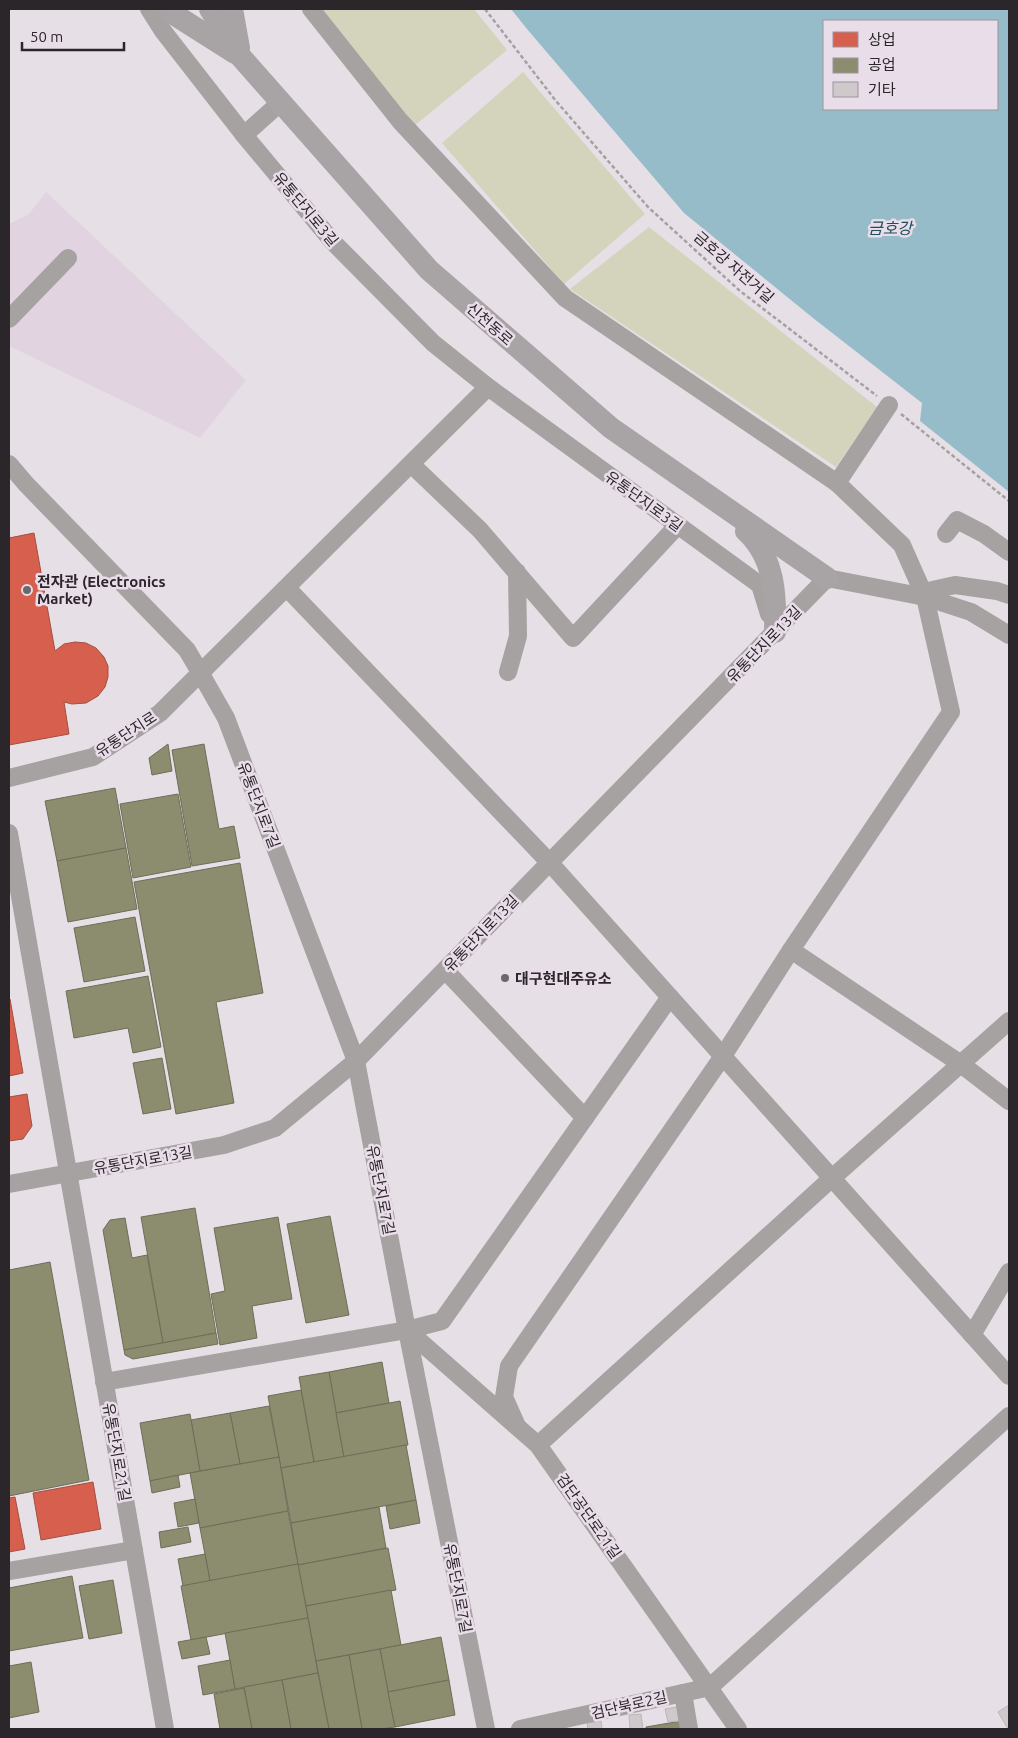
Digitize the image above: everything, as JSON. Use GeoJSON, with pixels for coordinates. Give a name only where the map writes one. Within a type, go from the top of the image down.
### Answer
{"type":"FeatureCollection","features":[{"type":"Feature","properties":{"kind":"main road"},"geometry":{"type":"LineString","coordinates":[[170,9],[175,15],[240,56]]}},
{"type":"Feature","properties":{"kind":"main road","name":"신천동로"},"geometry":{"type":"LineString","coordinates":[[210,9],[240,56],[429,270],[610,428],[827,578]]}},
{"type":"Feature","properties":{"kind":"main road"},"geometry":{"type":"LineString","coordinates":[[232,9],[240,56]]}},
{"type":"Feature","properties":{"kind":"main road"},"geometry":{"type":"LineString","coordinates":[[711,498],[757,541],[769,564],[775,602],[775,632]]}},
{"type":"Feature","properties":{"kind":"street","name":"유통단지로3길"},"geometry":{"type":"LineString","coordinates":[[149,9],[164,32],[244,135],[333,242],[433,343],[488,387],[760,585],[775,632]]}},
{"type":"Feature","properties":{"kind":"street"},"geometry":{"type":"LineString","coordinates":[[312,9],[400,120],[565,298],[837,483],[902,545],[925,597],[951,712],[791,950],[723,1056],[509,1366],[504,1398],[517,1426]]}},
{"type":"Feature","properties":{"kind":"street"},"geometry":{"type":"LineString","coordinates":[[244,135],[281,102]]}},
{"type":"Feature","properties":{"kind":"street"},"geometry":{"type":"LineString","coordinates":[[9,319],[68,258]]}},
{"type":"Feature","properties":{"kind":"street"},"geometry":{"type":"LineString","coordinates":[[201,674],[488,387]]}},
{"type":"Feature","properties":{"kind":"street"},"geometry":{"type":"LineString","coordinates":[[837,483],[889,405]]}},
{"type":"Feature","properties":{"kind":"street"},"geometry":{"type":"LineString","coordinates":[[9,464],[26,484]]}},
{"type":"Feature","properties":{"kind":"street"},"geometry":{"type":"LineString","coordinates":[[412,464],[480,530],[573,638],[678,525]]}},
{"type":"Feature","properties":{"kind":"street"},"geometry":{"type":"LineString","coordinates":[[9,472],[26,484]]}},
{"type":"Feature","properties":{"kind":"street","name":"유통단지로7길"},"geometry":{"type":"LineString","coordinates":[[26,484],[187,650],[201,674],[226,718],[356,1061],[486,1729]]}},
{"type":"Feature","properties":{"kind":"street"},"geometry":{"type":"LineString","coordinates":[[946,534],[957,520],[984,534],[1009,552]]}},
{"type":"Feature","properties":{"kind":"street"},"geometry":{"type":"LineString","coordinates":[[508,672],[518,636],[516,572]]}},
{"type":"Feature","properties":{"kind":"street"},"geometry":{"type":"LineString","coordinates":[[827,578],[925,597],[971,612],[1009,635]]}},
{"type":"Feature","properties":{"kind":"street","name":"유통단지로13길"},"geometry":{"type":"LineString","coordinates":[[9,1184],[224,1145],[275,1128],[356,1061],[827,578]]}},
{"type":"Feature","properties":{"kind":"street"},"geometry":{"type":"LineString","coordinates":[[925,597],[928,591],[955,585],[997,591],[1009,595]]}},
{"type":"Feature","properties":{"kind":"street"},"geometry":{"type":"LineString","coordinates":[[286,588],[550,863],[1009,1376]]}},
{"type":"Feature","properties":{"kind":"street","name":"유통단지로"},"geometry":{"type":"LineString","coordinates":[[9,778],[93,757],[160,713],[201,674]]}},
{"type":"Feature","properties":{"kind":"street"},"geometry":{"type":"LineString","coordinates":[[9,833],[68,1174]]}},
{"type":"Feature","properties":{"kind":"street"},"geometry":{"type":"LineString","coordinates":[[791,950],[961,1064],[1009,1101]]}},
{"type":"Feature","properties":{"kind":"street"},"geometry":{"type":"LineString","coordinates":[[445,970],[585,1118]]}},
{"type":"Feature","properties":{"kind":"street"},"geometry":{"type":"LineString","coordinates":[[104,1382],[407,1330],[442,1321],[670,997]]}},
{"type":"Feature","properties":{"kind":"street"},"geometry":{"type":"LineString","coordinates":[[538,1445],[832,1178],[1009,1021]]}},
{"type":"Feature","properties":{"kind":"street","name":"유통단지로21길"},"geometry":{"type":"LineString","coordinates":[[68,1174],[166,1729]]}},
{"type":"Feature","properties":{"kind":"street"},"geometry":{"type":"LineString","coordinates":[[972,1335],[1009,1272]]}},
{"type":"Feature","properties":{"kind":"street","name":"검단공단로21길"},"geometry":{"type":"LineString","coordinates":[[407,1330],[538,1445],[738,1729]]}},
{"type":"Feature","properties":{"kind":"street"},"geometry":{"type":"LineString","coordinates":[[710,1687],[1009,1416]]}},
{"type":"Feature","properties":{"kind":"street"},"geometry":{"type":"LineString","coordinates":[[9,1571],[134,1550]]}},
{"type":"Feature","properties":{"kind":"street","name":"검단북로2길"},"geometry":{"type":"LineString","coordinates":[[520,1729],[710,1687]]}},
{"type":"Feature","properties":{"kind":"street"},"geometry":{"type":"LineString","coordinates":[[683,1693],[689,1729]]}},
{"type":"Feature","properties":{"kind":"path","name":"금호강 자전거길"},"geometry":{"type":"LineString","coordinates":[[485,9],[556,101],[648,207],[740,291],[889,405],[1009,501]]}},
{"type":"Feature","properties":{"kind":"shaded area"},"geometry":{"type":"Polygon","coordinates":[[[46,192],[246,380],[200,438],[9,346],[9,224],[29,214],[46,192]]]}},
{"type":"Feature","properties":{"kind":"green space"},"geometry":{"type":"Polygon","coordinates":[[[320,9],[474,9],[507,50],[414,126],[320,9]]]}},
{"type":"Feature","properties":{"kind":"green space"},"geometry":{"type":"Polygon","coordinates":[[[523,72],[645,214],[564,284],[442,143],[523,72]]]}},
{"type":"Feature","properties":{"kind":"green space"},"geometry":{"type":"Polygon","coordinates":[[[649,227],[877,407],[836,467],[570,289],[649,227]]]}},
{"type":"Feature","properties":{"kind":"water","name":"금호강"},"geometry":{"type":"Polygon","coordinates":[[[511,9],[1009,9],[1009,492],[920,421],[922,403],[813,318],[684,213],[511,9]]]}},
{"type":"Feature","properties":{"kind":"building: 상업","name":"전자관 (Electronics Market)"},"geometry":{"type":"Polygon","coordinates":[[[34,533],[55,651],[64,644],[86,643],[96,648],[104,657],[108,666],[108,677],[105,687],[98,696],[86,703],[72,704],[64,702],[69,734],[9,745],[9,538],[34,533]]]}},
{"type":"Feature","properties":{"kind":"building: 상업"},"geometry":{"type":"Polygon","coordinates":[[[9,999],[23,1073],[9,1076],[9,999]]]}},
{"type":"Feature","properties":{"kind":"building: 상업"},"geometry":{"type":"Polygon","coordinates":[[[27,1094],[32,1126],[23,1139],[9,1141],[9,1097],[27,1094]]]}},
{"type":"Feature","properties":{"kind":"building: 상업"},"geometry":{"type":"Polygon","coordinates":[[[93,1482],[101,1529],[41,1540],[33,1493],[93,1482]]]}},
{"type":"Feature","properties":{"kind":"building: 상업"},"geometry":{"type":"Polygon","coordinates":[[[15,1497],[25,1549],[9,1552],[9,1498],[15,1497]]]}},
{"type":"Feature","properties":{"kind":"building: 공업"},"geometry":{"type":"Polygon","coordinates":[[[168,744],[172,771],[152,775],[149,758],[168,744]]]}},
{"type":"Feature","properties":{"kind":"building: 공업"},"geometry":{"type":"Polygon","coordinates":[[[204,744],[219,829],[234,826],[240,858],[192,866],[172,750],[204,744]]]}},
{"type":"Feature","properties":{"kind":"building: 공업"},"geometry":{"type":"Polygon","coordinates":[[[115,788],[126,848],[57,861],[45,801],[115,788]]]}},
{"type":"Feature","properties":{"kind":"building: 공업"},"geometry":{"type":"Polygon","coordinates":[[[178,794],[191,867],[133,878],[120,804],[178,794]]]}},
{"type":"Feature","properties":{"kind":"building: 공업"},"geometry":{"type":"Polygon","coordinates":[[[126,848],[137,909],[68,922],[57,861],[126,848]]]}},
{"type":"Feature","properties":{"kind":"building: 공업"},"geometry":{"type":"Polygon","coordinates":[[[240,863],[263,993],[216,1002],[234,1103],[176,1114],[134,882],[240,863]]]}},
{"type":"Feature","properties":{"kind":"building: 공업"},"geometry":{"type":"Polygon","coordinates":[[[135,917],[145,971],[84,982],[74,928],[135,917]]]}},
{"type":"Feature","properties":{"kind":"building: 공업"},"geometry":{"type":"Polygon","coordinates":[[[148,976],[161,1047],[133,1053],[128,1028],[74,1038],[66,991],[148,976]]]}},
{"type":"Feature","properties":{"kind":"building: 공업"},"geometry":{"type":"Polygon","coordinates":[[[162,1058],[171,1109],[143,1114],[133,1063],[162,1058]]]}},
{"type":"Feature","properties":{"kind":"building: 공업"},"geometry":{"type":"Polygon","coordinates":[[[195,1208],[216,1333],[163,1343],[141,1217],[195,1208]]]}},
{"type":"Feature","properties":{"kind":"building: 공업"},"geometry":{"type":"Polygon","coordinates":[[[330,1216],[349,1315],[306,1323],[287,1224],[330,1216]]]}},
{"type":"Feature","properties":{"kind":"building: 공업"},"geometry":{"type":"Polygon","coordinates":[[[278,1217],[292,1299],[252,1306],[257,1338],[220,1345],[211,1294],[225,1291],[214,1228],[278,1217]]]}},
{"type":"Feature","properties":{"kind":"building: 공업"},"geometry":{"type":"Polygon","coordinates":[[[125,1218],[132,1258],[147,1255],[163,1343],[124,1350],[103,1230],[110,1220],[125,1218]]]}},
{"type":"Feature","properties":{"kind":"building: 공업"},"geometry":{"type":"Polygon","coordinates":[[[50,1262],[89,1480],[9,1496],[9,1270],[50,1262]]]}},
{"type":"Feature","properties":{"kind":"building: 공업"},"geometry":{"type":"Polygon","coordinates":[[[216,1333],[218,1344],[133,1359],[125,1355],[124,1350],[216,1333]]]}},
{"type":"Feature","properties":{"kind":"building: 공업"},"geometry":{"type":"Polygon","coordinates":[[[382,1362],[389,1403],[336,1413],[329,1372],[382,1362]]]}},
{"type":"Feature","properties":{"kind":"building: 공업"},"geometry":{"type":"Polygon","coordinates":[[[329,1372],[344,1457],[314,1462],[299,1377],[329,1372]]]}},
{"type":"Feature","properties":{"kind":"building: 공업"},"geometry":{"type":"Polygon","coordinates":[[[301,1390],[314,1462],[281,1468],[268,1396],[301,1390]]]}},
{"type":"Feature","properties":{"kind":"building: 공업"},"geometry":{"type":"Polygon","coordinates":[[[400,1401],[408,1445],[344,1457],[336,1413],[400,1401]]]}},
{"type":"Feature","properties":{"kind":"building: 공업"},"geometry":{"type":"Polygon","coordinates":[[[269,1406],[279,1457],[240,1464],[230,1413],[269,1406]]]}},
{"type":"Feature","properties":{"kind":"building: 공업"},"geometry":{"type":"Polygon","coordinates":[[[230,1413],[240,1464],[200,1471],[191,1420],[230,1413]]]}},
{"type":"Feature","properties":{"kind":"building: 공업"},"geometry":{"type":"Polygon","coordinates":[[[190,1414],[200,1471],[150,1481],[140,1423],[190,1414]]]}},
{"type":"Feature","properties":{"kind":"building: 공업"},"geometry":{"type":"Polygon","coordinates":[[[406,1445],[416,1500],[291,1523],[281,1468],[406,1445]]]}},
{"type":"Feature","properties":{"kind":"building: 공업"},"geometry":{"type":"Polygon","coordinates":[[[279,1457],[288,1511],[200,1528],[190,1473],[279,1457]]]}},
{"type":"Feature","properties":{"kind":"building: 공업"},"geometry":{"type":"Polygon","coordinates":[[[178,1475],[180,1487],[152,1493],[150,1481],[178,1475]]]}},
{"type":"Feature","properties":{"kind":"building: 공업"},"geometry":{"type":"Polygon","coordinates":[[[195,1499],[199,1523],[178,1527],[174,1503],[195,1499]]]}},
{"type":"Feature","properties":{"kind":"building: 공업"},"geometry":{"type":"Polygon","coordinates":[[[416,1500],[420,1523],[390,1529],[386,1506],[416,1500]]]}},
{"type":"Feature","properties":{"kind":"building: 공업"},"geometry":{"type":"Polygon","coordinates":[[[379,1507],[386,1548],[298,1565],[291,1523],[379,1507]]]}},
{"type":"Feature","properties":{"kind":"building: 공업"},"geometry":{"type":"Polygon","coordinates":[[[288,1511],[298,1564],[210,1581],[200,1528],[288,1511]]]}},
{"type":"Feature","properties":{"kind":"building: 공업"},"geometry":{"type":"Polygon","coordinates":[[[188,1527],[191,1542],[161,1548],[159,1532],[188,1527]]]}},
{"type":"Feature","properties":{"kind":"building: 공업"},"geometry":{"type":"Polygon","coordinates":[[[388,1548],[396,1590],[306,1606],[298,1565],[388,1548]]]}},
{"type":"Feature","properties":{"kind":"building: 공업"},"geometry":{"type":"Polygon","coordinates":[[[205,1554],[210,1581],[183,1586],[178,1559],[205,1554]]]}},
{"type":"Feature","properties":{"kind":"building: 공업"},"geometry":{"type":"Polygon","coordinates":[[[298,1564],[308,1618],[191,1640],[181,1586],[298,1564]]]}},
{"type":"Feature","properties":{"kind":"building: 공업"},"geometry":{"type":"Polygon","coordinates":[[[72,1576],[83,1638],[9,1651],[9,1588],[72,1576]]]}},
{"type":"Feature","properties":{"kind":"building: 공업"},"geometry":{"type":"Polygon","coordinates":[[[113,1580],[122,1633],[89,1639],[79,1586],[113,1580]]]}},
{"type":"Feature","properties":{"kind":"building: 공업"},"geometry":{"type":"Polygon","coordinates":[[[391,1590],[401,1645],[316,1661],[306,1606],[391,1590]]]}},
{"type":"Feature","properties":{"kind":"building: 공업"},"geometry":{"type":"Polygon","coordinates":[[[308,1618],[318,1673],[235,1689],[225,1633],[308,1618]]]}},
{"type":"Feature","properties":{"kind":"building: 공업"},"geometry":{"type":"Polygon","coordinates":[[[206,1637],[210,1654],[182,1659],[178,1642],[206,1637]]]}},
{"type":"Feature","properties":{"kind":"building: 공업"},"geometry":{"type":"Polygon","coordinates":[[[441,1637],[449,1680],[388,1692],[380,1649],[441,1637]]]}},
{"type":"Feature","properties":{"kind":"building: 공업"},"geometry":{"type":"Polygon","coordinates":[[[380,1649],[395,1727],[362,1729],[349,1655],[380,1649]]]}},
{"type":"Feature","properties":{"kind":"building: 공업"},"geometry":{"type":"Polygon","coordinates":[[[349,1655],[362,1729],[329,1729],[316,1661],[349,1655]]]}},
{"type":"Feature","properties":{"kind":"building: 공업"},"geometry":{"type":"Polygon","coordinates":[[[230,1660],[235,1689],[203,1695],[198,1666],[230,1660]]]}},
{"type":"Feature","properties":{"kind":"building: 공업"},"geometry":{"type":"Polygon","coordinates":[[[31,1662],[39,1712],[9,1718],[9,1666],[31,1662]]]}},
{"type":"Feature","properties":{"kind":"building: 공업"},"geometry":{"type":"Polygon","coordinates":[[[318,1673],[329,1729],[291,1729],[282,1680],[318,1673]]]}},
{"type":"Feature","properties":{"kind":"building: 공업"},"geometry":{"type":"Polygon","coordinates":[[[282,1680],[291,1729],[252,1729],[244,1687],[282,1680]]]}},
{"type":"Feature","properties":{"kind":"building: 공업"},"geometry":{"type":"Polygon","coordinates":[[[449,1680],[455,1715],[395,1727],[388,1692],[449,1680]]]}},
{"type":"Feature","properties":{"kind":"building: 공업"},"geometry":{"type":"Polygon","coordinates":[[[244,1688],[252,1729],[220,1729],[214,1694],[244,1688]]]}},
{"type":"Feature","properties":{"kind":"building: 공업"},"geometry":{"type":"Polygon","coordinates":[[[681,1721],[683,1729],[646,1729],[646,1727],[681,1721]]]}},
{"type":"Feature","properties":{"kind":"building: 기타"},"geometry":{"type":"Polygon","coordinates":[[[1009,1705],[1009,1729],[1008,1729],[998,1712],[1009,1705]]]}},
{"type":"Feature","properties":{"kind":"building: 기타"},"geometry":{"type":"Polygon","coordinates":[[[677,1707],[679,1721],[668,1722],[665,1709],[677,1707]]]}},
{"type":"Feature","properties":{"kind":"building: 기타"},"geometry":{"type":"Polygon","coordinates":[[[641,1714],[643,1729],[630,1729],[629,1715],[641,1714]]]}},
{"type":"Feature","properties":{"kind":"building: 기타"},"geometry":{"type":"Polygon","coordinates":[[[601,1721],[602,1729],[588,1729],[587,1723],[601,1721]]]}},
{"type":"Feature","properties":{"kind":"place","name":"전자관 (Electronics Market)"},"geometry":{"type":"Point","coordinates":[27,590]}},
{"type":"Feature","properties":{"kind":"place","name":"대구현대주유소"},"geometry":{"type":"Point","coordinates":[505,978]}}]}
